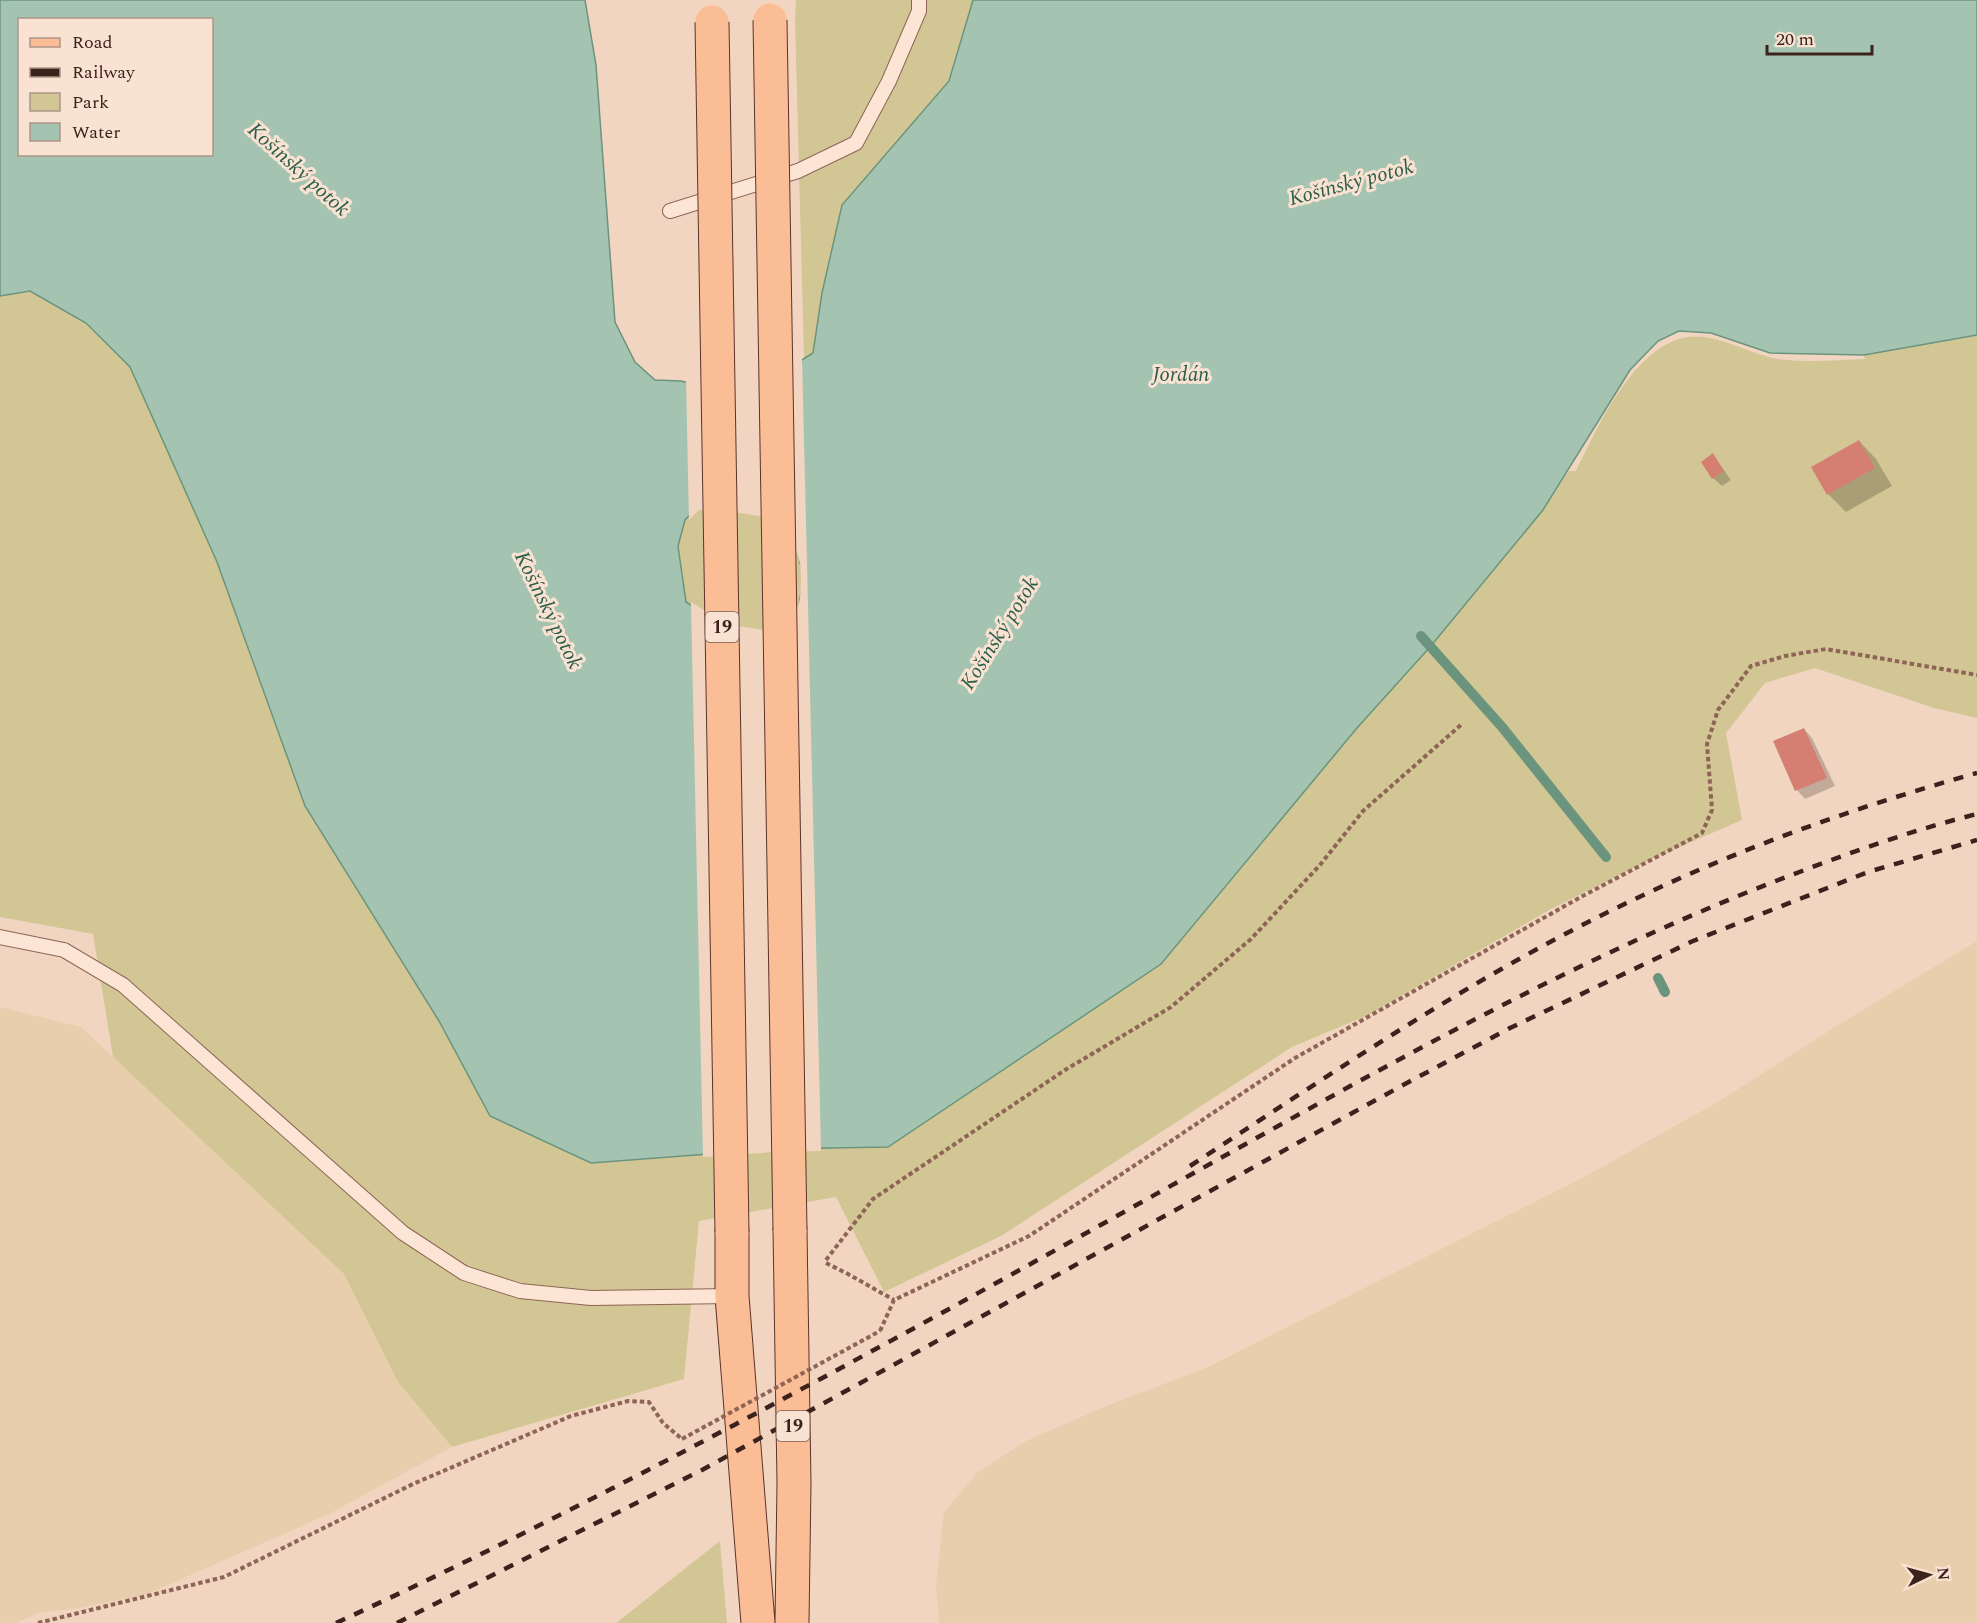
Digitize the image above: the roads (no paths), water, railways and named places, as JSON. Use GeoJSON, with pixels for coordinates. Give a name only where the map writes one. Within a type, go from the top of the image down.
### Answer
{"type":"FeatureCollection","features":[{"type":"Feature","properties":{"kind":"main road","name":"19"},"geometry":{"type":"LineString","coordinates":[[770,10],[794,1483],[792,1623]]}},
{"type":"Feature","properties":{"kind":"main road","name":"19"},"geometry":{"type":"LineString","coordinates":[[712,11],[732,1296],[758,1623]]}},
{"type":"Feature","properties":{"kind":"lane"},"geometry":{"type":"LineString","coordinates":[[670,211],[798,171],[856,142],[889,81],[919,11],[919,0]]}},
{"type":"Feature","properties":{"kind":"lane"},"geometry":{"type":"LineString","coordinates":[[0,937],[64,950],[123,985],[403,1233],[464,1273],[520,1291],[581,1297],[732,1296]]}},
{"type":"Feature","properties":{"kind":"water","name":"Jordán"},"geometry":{"type":"Polygon","coordinates":[[[0,0],[585,0],[596,65],[615,322],[635,362],[655,380],[681,381],[745,396],[813,353],[822,293],[842,205],[949,81],[973,0],[1977,0],[1977,335],[1864,355],[1770,353],[1711,333],[1679,331],[1658,341],[1630,370],[1543,510],[1430,647],[1357,728],[1161,964],[888,1147],[773,1149],[591,1163],[490,1116],[439,1021],[305,806],[217,562],[130,367],[86,323],[30,291],[0,296],[0,0]],[[698,507],[685,520],[678,546],[686,602],[716,621],[764,633],[796,620],[804,578],[791,527],[766,514],[698,507]]]}},
{"type":"Feature","properties":{"kind":"waterway"},"geometry":{"type":"LineString","coordinates":[[1421,636],[1502,727],[1606,857]]}},
{"type":"Feature","properties":{"kind":"waterway"},"geometry":{"type":"LineString","coordinates":[[1658,978],[1665,992]]}},
{"type":"Feature","properties":{"kind":"railway"},"geometry":{"type":"LineString","coordinates":[[1190,1166],[1352,1060],[1462,992],[1575,929],[1633,900],[1717,862],[1802,829],[1889,799],[1977,773]]}},
{"type":"Feature","properties":{"kind":"railway"},"geometry":{"type":"LineString","coordinates":[[336,1623],[662,1463],[981,1291],[1416,1050],[1567,973],[1644,936],[1802,871],[1889,840],[1977,814]]}},
{"type":"Feature","properties":{"kind":"railway"},"geometry":{"type":"LineString","coordinates":[[397,1623],[702,1470],[1510,1028],[1693,941],[1868,872],[1977,840]]}},
{"type":"Feature","properties":{"kind":"water label","name":"Košínský potok"},"geometry":{"type":"Point","coordinates":[299,169]}},
{"type":"Feature","properties":{"kind":"water label","name":"Košínský potok"},"geometry":{"type":"Point","coordinates":[1351,182]}},
{"type":"Feature","properties":{"kind":"water label","name":"Košínský potok"},"geometry":{"type":"Point","coordinates":[549,610]}},
{"type":"Feature","properties":{"kind":"water label","name":"Košínský potok"},"geometry":{"type":"Point","coordinates":[999,633]}}]}
